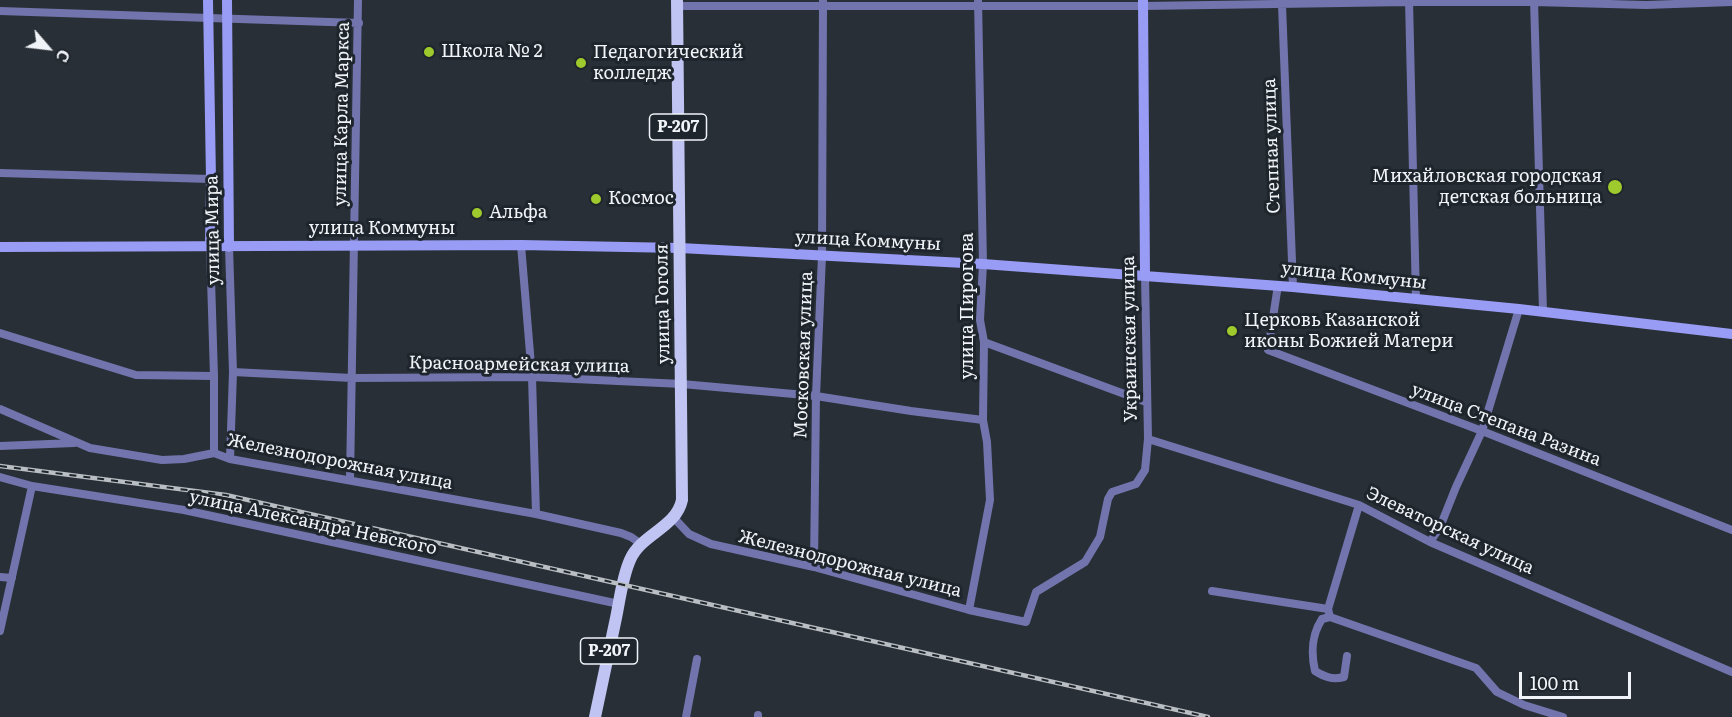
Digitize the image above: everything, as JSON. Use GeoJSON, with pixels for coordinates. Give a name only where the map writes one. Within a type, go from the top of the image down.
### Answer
{"type":"FeatureCollection","features":[{"type":"Feature","properties":{"kind":"main road","name":"улица Гоголя"},"geometry":{"type":"LineString","coordinates":[[674,518],[681,508],[682,500],[677,3]]}},
{"type":"Feature","properties":{"kind":"main road","name":"Р-207"},"geometry":{"type":"LineString","coordinates":[[595,717],[630,559],[641,544],[674,518]]}},
{"type":"Feature","properties":{"kind":"street","name":"улица Мира"},"geometry":{"type":"LineString","coordinates":[[208,0],[214,453]]}},
{"type":"Feature","properties":{"kind":"street","name":"улица Мира"},"geometry":{"type":"LineString","coordinates":[[227,0],[229,247],[233,372],[230,459]]}},
{"type":"Feature","properties":{"kind":"street","name":"улица Карла Маркса"},"geometry":{"type":"LineString","coordinates":[[350,480],[358,0]]}},
{"type":"Feature","properties":{"kind":"street"},"geometry":{"type":"LineString","coordinates":[[1409,1],[1416,299]]}},
{"type":"Feature","properties":{"kind":"street"},"geometry":{"type":"LineString","coordinates":[[1534,1],[1543,311]]}},
{"type":"Feature","properties":{"kind":"street"},"geometry":{"type":"LineString","coordinates":[[677,3],[1732,2]]}},
{"type":"Feature","properties":{"kind":"street","name":"Московская улица"},"geometry":{"type":"LineString","coordinates":[[814,567],[816,396],[822,256],[823,3]]}},
{"type":"Feature","properties":{"kind":"street","name":"улица Пирогова"},"geometry":{"type":"LineString","coordinates":[[969,610],[990,500],[987,442],[983,420],[984,342],[980,320],[983,264],[978,3]]}},
{"type":"Feature","properties":{"kind":"street","name":"Украинская улица"},"geometry":{"type":"LineString","coordinates":[[1026,622],[1036,592],[1085,562],[1100,537],[1108,499],[1112,492],[1136,484],[1145,470],[1148,439],[1143,3]]}},
{"type":"Feature","properties":{"kind":"street","name":"Степная улица"},"geometry":{"type":"LineString","coordinates":[[1287,3],[1293,286]]}},
{"type":"Feature","properties":{"kind":"street"},"geometry":{"type":"LineString","coordinates":[[0,11],[358,23]]}},
{"type":"Feature","properties":{"kind":"street"},"geometry":{"type":"LineString","coordinates":[[0,173],[211,179]]}},
{"type":"Feature","properties":{"kind":"street"},"geometry":{"type":"LineString","coordinates":[[521,245],[532,377],[536,514]]}},
{"type":"Feature","properties":{"kind":"street","name":"улица Коммуны"},"geometry":{"type":"LineString","coordinates":[[0,246],[521,245],[680,248],[983,264],[1293,286],[1543,311],[1732,334]]}},
{"type":"Feature","properties":{"kind":"street","name":"улица Степана Разина"},"geometry":{"type":"LineString","coordinates":[[1278,285],[1268,350],[1482,431],[1732,530]]}},
{"type":"Feature","properties":{"kind":"street"},"geometry":{"type":"LineString","coordinates":[[1430,542],[1440,527],[1482,431],[1519,309]]}},
{"type":"Feature","properties":{"kind":"street"},"geometry":{"type":"LineString","coordinates":[[0,333],[136,375],[214,376]]}},
{"type":"Feature","properties":{"kind":"street"},"geometry":{"type":"LineString","coordinates":[[984,342],[1146,402]]}},
{"type":"Feature","properties":{"kind":"street","name":"Красноармейская улица"},"geometry":{"type":"LineString","coordinates":[[233,372],[352,378],[532,377],[682,384],[816,396],[983,420]]}},
{"type":"Feature","properties":{"kind":"street","name":"Железнодорожная улица"},"geometry":{"type":"LineString","coordinates":[[0,409],[90,448],[162,460],[184,459],[214,453],[230,459],[536,514],[621,533],[641,544]]}},
{"type":"Feature","properties":{"kind":"street","name":"Элеваторская улица"},"geometry":{"type":"LineString","coordinates":[[1148,439],[1359,505],[1430,542],[1732,672]]}},
{"type":"Feature","properties":{"kind":"street"},"geometry":{"type":"LineString","coordinates":[[0,447],[76,442]]}},
{"type":"Feature","properties":{"kind":"street","name":"улица Александра Невского"},"geometry":{"type":"LineString","coordinates":[[0,477],[32,486],[184,510],[619,604]]}},
{"type":"Feature","properties":{"kind":"street"},"geometry":{"type":"LineString","coordinates":[[0,631],[32,486]]}},
{"type":"Feature","properties":{"kind":"street"},"geometry":{"type":"LineString","coordinates":[[1347,656],[1344,678],[1325,677],[1315,671],[1312,656],[1313,639],[1322,619],[1329,613],[1359,505]]}},
{"type":"Feature","properties":{"kind":"street","name":"Железнодорожная улица"},"geometry":{"type":"LineString","coordinates":[[674,518],[689,534],[698,539],[814,567],[969,610],[1026,622]]}},
{"type":"Feature","properties":{"kind":"street"},"geometry":{"type":"LineString","coordinates":[[0,577],[12,578]]}},
{"type":"Feature","properties":{"kind":"street"},"geometry":{"type":"LineString","coordinates":[[1212,591],[1329,613],[1476,668],[1497,692],[1524,705],[1563,717]]}},
{"type":"Feature","properties":{"kind":"street"},"geometry":{"type":"LineString","coordinates":[[686,717],[698,658]]}},
{"type":"Feature","properties":{"kind":"railway"},"geometry":{"type":"LineString","coordinates":[[0,466],[226,495],[1208,717]]}},
{"type":"Feature","properties":{"kind":"place","name":"Школа № 2"},"geometry":{"type":"Point","coordinates":[429,52]}},
{"type":"Feature","properties":{"kind":"place","name":"Педагогический колледж"},"geometry":{"type":"Point","coordinates":[581,63]}},
{"type":"Feature","properties":{"kind":"place","name":"Михайловская городская детская больница"},"geometry":{"type":"Point","coordinates":[1615,187]}},
{"type":"Feature","properties":{"kind":"place","name":"Космос"},"geometry":{"type":"Point","coordinates":[596,199]}},
{"type":"Feature","properties":{"kind":"place","name":"Альфа"},"geometry":{"type":"Point","coordinates":[477,213]}},
{"type":"Feature","properties":{"kind":"place","name":"Церковь Казанской иконы Божией Матери"},"geometry":{"type":"Point","coordinates":[1232,331]}}]}
